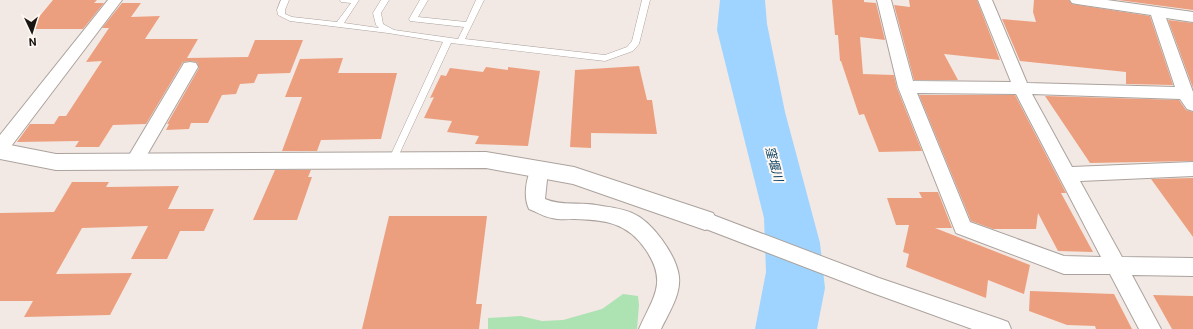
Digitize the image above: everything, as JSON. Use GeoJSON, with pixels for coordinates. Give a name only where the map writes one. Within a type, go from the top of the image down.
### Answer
{"type":"FeatureCollection","features":[{"type":"Feature","properties":{"kind":"street"},"geometry":{"type":"LineString","coordinates":[[115,0],[0,150],[56,162],[486,160],[574,176],[705,220],[877,286],[1000,329]]}},
{"type":"Feature","properties":{"kind":"street"},"geometry":{"type":"LineString","coordinates":[[884,0],[906,87],[963,227],[1064,265],[1193,267]]}},
{"type":"Feature","properties":{"kind":"street"},"geometry":{"type":"LineString","coordinates":[[985,0],[1021,88],[1150,329]]}},
{"type":"Feature","properties":{"kind":"street"},"geometry":{"type":"LineString","coordinates":[[1077,0],[1187,16]]}},
{"type":"Feature","properties":{"kind":"street"},"geometry":{"type":"LineString","coordinates":[[1173,0],[1187,16]]}},
{"type":"Feature","properties":{"kind":"street"},"geometry":{"type":"LineString","coordinates":[[906,87],[1021,88],[1189,99],[1157,12]]}},
{"type":"Feature","properties":{"kind":"street"},"geometry":{"type":"LineString","coordinates":[[134,162],[190,67]]}},
{"type":"Feature","properties":{"kind":"street"},"geometry":{"type":"LineString","coordinates":[[1067,174],[1193,169]]}},
{"type":"Feature","properties":{"kind":"street"},"geometry":{"type":"LineString","coordinates":[[538,170],[535,196],[536,204],[553,210],[594,212],[627,219],[647,235],[663,258],[669,278],[665,298],[650,329]]}},
{"type":"Feature","properties":{"kind":"lane"},"geometry":{"type":"LineString","coordinates":[[285,0],[281,10],[282,15],[290,19],[460,42],[604,58],[630,49],[636,42],[645,0]]}},
{"type":"Feature","properties":{"kind":"lane"},"geometry":{"type":"LineString","coordinates":[[339,25],[356,1],[344,0]]}},
{"type":"Feature","properties":{"kind":"lane"},"geometry":{"type":"LineString","coordinates":[[385,0],[377,13],[380,25],[392,32]]}},
{"type":"Feature","properties":{"kind":"lane"},"geometry":{"type":"LineString","coordinates":[[424,0],[413,19],[468,26]]}},
{"type":"Feature","properties":{"kind":"lane"},"geometry":{"type":"LineString","coordinates":[[460,42],[480,0]]}},
{"type":"Feature","properties":{"kind":"lane"},"geometry":{"type":"LineString","coordinates":[[392,161],[448,40]]}},
{"type":"Feature","properties":{"kind":"green space"},"geometry":{"type":"Polygon","coordinates":[[[623,294],[638,296],[639,305],[637,329],[488,329],[488,318],[521,316],[542,321],[563,320],[602,309],[623,294]]]}},
{"type":"Feature","properties":{"kind":"water","name":"窪堰川"},"geometry":{"type":"Polygon","coordinates":[[[720,0],[765,0],[767,24],[785,112],[820,243],[825,288],[817,329],[755,329],[766,272],[764,218],[717,30],[720,0]]]}},
{"type":"Feature","properties":{"kind":"building"},"geometry":{"type":"Polygon","coordinates":[[[53,0],[97,0],[94,3],[104,3],[83,29],[29,29],[53,0]]]}},
{"type":"Feature","properties":{"kind":"building"},"geometry":{"type":"Polygon","coordinates":[[[832,0],[864,0],[864,2],[876,3],[885,40],[860,37],[863,74],[894,75],[897,88],[922,151],[879,152],[864,114],[859,115],[840,61],[838,35],[835,35],[832,0]]]}},
{"type":"Feature","properties":{"kind":"building"},"geometry":{"type":"Polygon","coordinates":[[[909,0],[977,0],[1000,60],[944,54],[958,80],[914,80],[894,5],[910,7],[909,0]]]}},
{"type":"Feature","properties":{"kind":"building"},"geometry":{"type":"Polygon","coordinates":[[[1034,0],[1069,0],[1072,4],[1150,16],[1173,85],[1126,84],[1126,72],[1020,61],[1002,19],[1036,22],[1033,12],[1034,0]]]}},
{"type":"Feature","properties":{"kind":"building"},"geometry":{"type":"Polygon","coordinates":[[[1118,0],[1193,0],[1193,10],[1118,0]]]}},
{"type":"Feature","properties":{"kind":"building"},"geometry":{"type":"Polygon","coordinates":[[[122,3],[141,3],[131,17],[160,16],[145,39],[198,39],[187,58],[248,57],[255,40],[303,40],[290,73],[258,74],[254,83],[240,84],[236,94],[222,95],[208,123],[191,123],[189,129],[166,130],[169,124],[167,124],[199,68],[197,62],[190,61],[183,62],[146,124],[113,125],[99,147],[75,147],[79,141],[17,142],[30,124],[54,124],[59,116],[66,116],[102,61],[86,62],[109,28],[102,28],[122,3]]]}},
{"type":"Feature","properties":{"kind":"building"},"geometry":{"type":"Polygon","coordinates":[[[1168,20],[1193,23],[1193,88],[1168,20]]]}},
{"type":"Feature","properties":{"kind":"building"},"geometry":{"type":"Polygon","coordinates":[[[343,58],[338,73],[397,73],[381,139],[321,140],[317,151],[282,151],[302,97],[285,97],[300,59],[343,58]]]}},
{"type":"Feature","properties":{"kind":"building"},"geometry":{"type":"Polygon","coordinates":[[[639,66],[647,100],[652,100],[657,134],[591,133],[591,148],[570,147],[575,70],[639,66]]]}},
{"type":"Feature","properties":{"kind":"building"},"geometry":{"type":"Polygon","coordinates":[[[486,67],[508,70],[508,67],[540,71],[528,146],[475,144],[479,136],[447,132],[452,121],[424,118],[434,97],[430,98],[441,75],[446,76],[450,68],[483,72],[486,67]]]}},
{"type":"Feature","properties":{"kind":"building"},"geometry":{"type":"Polygon","coordinates":[[[919,95],[1015,95],[1066,193],[1061,193],[1093,252],[1058,251],[1038,213],[1036,229],[993,229],[971,221],[919,95]]]}},
{"type":"Feature","properties":{"kind":"building"},"geometry":{"type":"Polygon","coordinates":[[[1045,96],[1179,100],[1186,110],[1193,112],[1193,161],[1090,163],[1045,96]]]}},
{"type":"Feature","properties":{"kind":"building"},"geometry":{"type":"Polygon","coordinates":[[[275,170],[311,170],[308,177],[312,177],[297,220],[253,220],[275,170]]]}},
{"type":"Feature","properties":{"kind":"building"},"geometry":{"type":"Polygon","coordinates":[[[1193,178],[1193,237],[1151,179],[1193,178]]]}},
{"type":"Feature","properties":{"kind":"building"},"geometry":{"type":"Polygon","coordinates":[[[72,182],[109,182],[106,187],[179,186],[168,209],[214,209],[204,231],[180,231],[167,259],[131,259],[148,226],[82,228],[56,274],[132,273],[110,315],[24,317],[33,301],[0,301],[0,213],[54,212],[72,182]]]}},
{"type":"Feature","properties":{"kind":"building"},"geometry":{"type":"Polygon","coordinates":[[[919,192],[938,192],[952,228],[935,228],[1030,265],[1024,294],[988,280],[986,298],[906,267],[909,254],[903,252],[909,225],[896,225],[887,198],[922,198],[919,192]]]}},
{"type":"Feature","properties":{"kind":"building"},"geometry":{"type":"Polygon","coordinates":[[[389,216],[487,216],[476,304],[482,304],[479,329],[362,329],[389,216]]]}},
{"type":"Feature","properties":{"kind":"building"},"geometry":{"type":"Polygon","coordinates":[[[1030,291],[1114,294],[1132,329],[1096,329],[1095,326],[1067,325],[1029,311],[1030,291]]]}},
{"type":"Feature","properties":{"kind":"building"},"geometry":{"type":"Polygon","coordinates":[[[1153,295],[1193,296],[1193,329],[1172,329],[1153,295]]]}}]}
